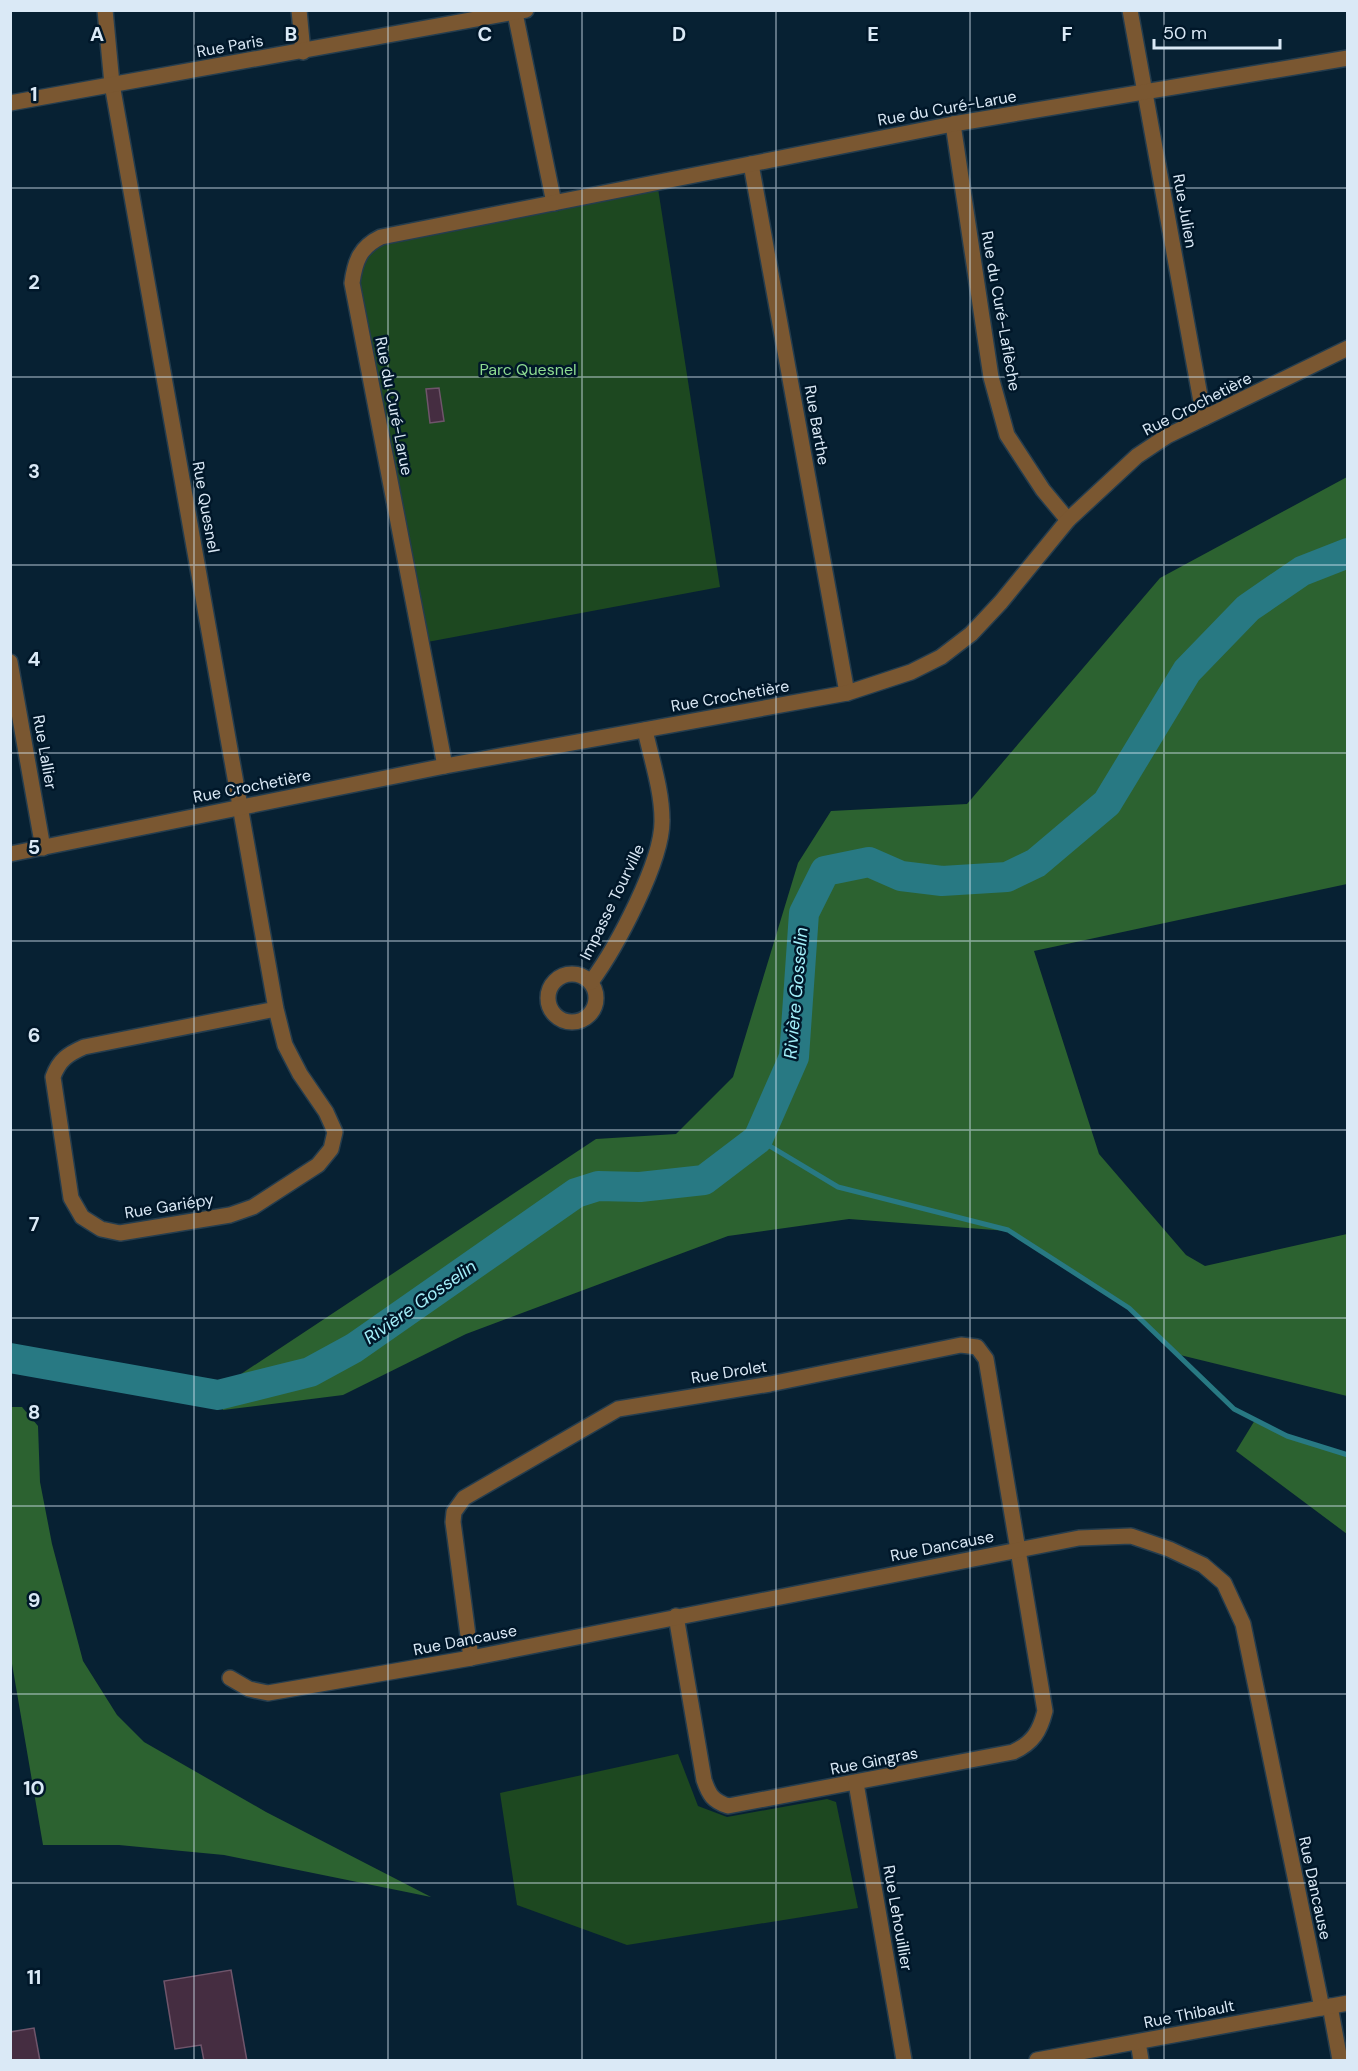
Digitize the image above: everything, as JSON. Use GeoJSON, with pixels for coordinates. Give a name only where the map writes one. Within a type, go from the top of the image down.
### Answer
{"type":"FeatureCollection","features":[{"type":"Feature","properties":{"kind":"street","name":"Rue Quesnel"},"geometry":{"type":"LineString","coordinates":[[105,10],[112,84],[242,806],[276,1009]]}},
{"type":"Feature","properties":{"kind":"street"},"geometry":{"type":"LineString","coordinates":[[299,10],[303,52]]}},
{"type":"Feature","properties":{"kind":"street","name":"Rue Julien"},"geometry":{"type":"LineString","coordinates":[[1130,10],[1204,418]]}},
{"type":"Feature","properties":{"kind":"street","name":"Rue Paris"},"geometry":{"type":"LineString","coordinates":[[10,104],[521,12]]}},
{"type":"Feature","properties":{"kind":"street"},"geometry":{"type":"LineString","coordinates":[[521,12],[554,203]]}},
{"type":"Feature","properties":{"kind":"street","name":"Rue du Curé-Larue"},"geometry":{"type":"LineString","coordinates":[[445,766],[352,284],[354,264],[367,244],[381,237],[953,124],[1347,58]]}},
{"type":"Feature","properties":{"kind":"street","name":"Rue du Curé-Laflèche"},"geometry":{"type":"LineString","coordinates":[[953,124],[991,377],[1008,435],[1043,490],[1068,520]]}},
{"type":"Feature","properties":{"kind":"street","name":"Rue Barthe"},"geometry":{"type":"LineString","coordinates":[[751,164],[847,693]]}},
{"type":"Feature","properties":{"kind":"street","name":"Rue Crochetière"},"geometry":{"type":"LineString","coordinates":[[10,854],[445,766],[847,693],[911,672],[941,657],[971,634],[1001,602],[1068,520],[1137,456],[1167,436],[1347,348]]}},
{"type":"Feature","properties":{"kind":"street","name":"Rue Lallier"},"geometry":{"type":"LineString","coordinates":[[10,662],[43,848]]}},
{"type":"Feature","properties":{"kind":"street","name":"Impasse Tourville"},"geometry":{"type":"LineString","coordinates":[[591,982],[608,956],[648,876],[662,837],[662,817],[645,730]]}},
{"type":"Feature","properties":{"kind":"street","name":"Rue Gariépy"},"geometry":{"type":"LineString","coordinates":[[276,1009],[285,1045],[300,1074],[327,1112],[335,1132],[331,1149],[318,1165],[253,1207],[230,1215],[120,1233],[101,1228],[82,1217],[71,1198],[53,1077],[58,1063],[69,1053],[84,1047],[276,1009]]}},
{"type":"Feature","properties":{"kind":"street","name":"Rue Drolet"},"geometry":{"type":"LineString","coordinates":[[471,1658],[453,1522],[458,1503],[618,1409],[633,1405],[770,1384],[961,1345],[977,1347],[987,1359],[1019,1550]]}},
{"type":"Feature","properties":{"kind":"street","name":"Rue Dancause"},"geometry":{"type":"LineString","coordinates":[[230,1678],[249,1689],[268,1693],[471,1658],[1079,1538],[1131,1536],[1203,1564],[1224,1583],[1243,1624],[1326,2007],[1340,2061]]}},
{"type":"Feature","properties":{"kind":"street","name":"Rue Gingras"},"geometry":{"type":"LineString","coordinates":[[676,1616],[704,1780],[708,1793],[716,1802],[728,1806],[856,1783],[1013,1752],[1028,1745],[1041,1729],[1045,1711],[1019,1550]]}},
{"type":"Feature","properties":{"kind":"street","name":"Rue Lehouillier"},"geometry":{"type":"LineString","coordinates":[[856,1783],[904,2061]]}},
{"type":"Feature","properties":{"kind":"street","name":"Rue Thibault"},"geometry":{"type":"LineString","coordinates":[[1037,2061],[1347,2003]]}},
{"type":"Feature","properties":{"kind":"street"},"geometry":{"type":"LineString","coordinates":[[1138,2042],[1141,2061]]}},
{"type":"Feature","properties":{"kind":"green space","name":"Parc Quesnel"},"geometry":{"type":"Polygon","coordinates":[[[657,182],[720,587],[422,643],[354,264],[367,244],[657,182]]]}},
{"type":"Feature","properties":{"kind":"green space"},"geometry":{"type":"Polygon","coordinates":[[[1347,477],[1347,884],[1034,951],[1099,1154],[1186,1255],[1205,1266],[1347,1234],[1347,1396],[1176,1354],[1129,1308],[1008,1231],[849,1219],[728,1236],[466,1334],[343,1395],[223,1410],[218,1395],[232,1380],[596,1139],[676,1134],[733,1077],[798,863],[831,811],[967,804],[1160,578],[1347,477]]]}},
{"type":"Feature","properties":{"kind":"green space"},"geometry":{"type":"Polygon","coordinates":[[[11,1407],[22,1407],[38,1426],[40,1482],[52,1544],[83,1661],[117,1715],[144,1742],[266,1812],[431,1897],[224,1855],[119,1845],[43,1845],[11,1658],[11,1407]]]}},
{"type":"Feature","properties":{"kind":"green space"},"geometry":{"type":"Polygon","coordinates":[[[1255,1420],[1287,1436],[1347,1455],[1347,1534],[1236,1451],[1255,1420]]]}},
{"type":"Feature","properties":{"kind":"green space"},"geometry":{"type":"Polygon","coordinates":[[[678,1754],[698,1806],[727,1817],[827,1799],[836,1802],[858,1908],[627,1945],[517,1905],[500,1793],[678,1754]]]}},
{"type":"Feature","properties":{"kind":"building"},"geometry":{"type":"Polygon","coordinates":[[[439,388],[444,421],[430,423],[426,389],[439,388]]]}},
{"type":"Feature","properties":{"kind":"building"},"geometry":{"type":"Polygon","coordinates":[[[231,1970],[247,2061],[204,2061],[201,2045],[175,2049],[164,1981],[231,1970]]]}},
{"type":"Feature","properties":{"kind":"building"},"geometry":{"type":"Polygon","coordinates":[[[34,2028],[40,2061],[10,2061],[10,2032],[34,2028]]]}},
{"type":"Feature","properties":{"kind":"waterway","name":"Rivière Gosselin"},"geometry":{"type":"LineString","coordinates":[[10,1358],[218,1395],[310,1372],[354,1348],[576,1193],[598,1186],[640,1187],[704,1180],[758,1139],[794,1057],[804,913],[825,871],[869,862],[901,876],[942,881],[1007,877],[1036,863],[1107,803],[1187,671],[1248,608],[1302,571],[1348,553]]}},
{"type":"Feature","properties":{"kind":"waterway"},"geometry":{"type":"LineString","coordinates":[[758,1139],[838,1187],[1008,1230],[1129,1308],[1234,1409],[1287,1436],[1348,1455]]}}]}
